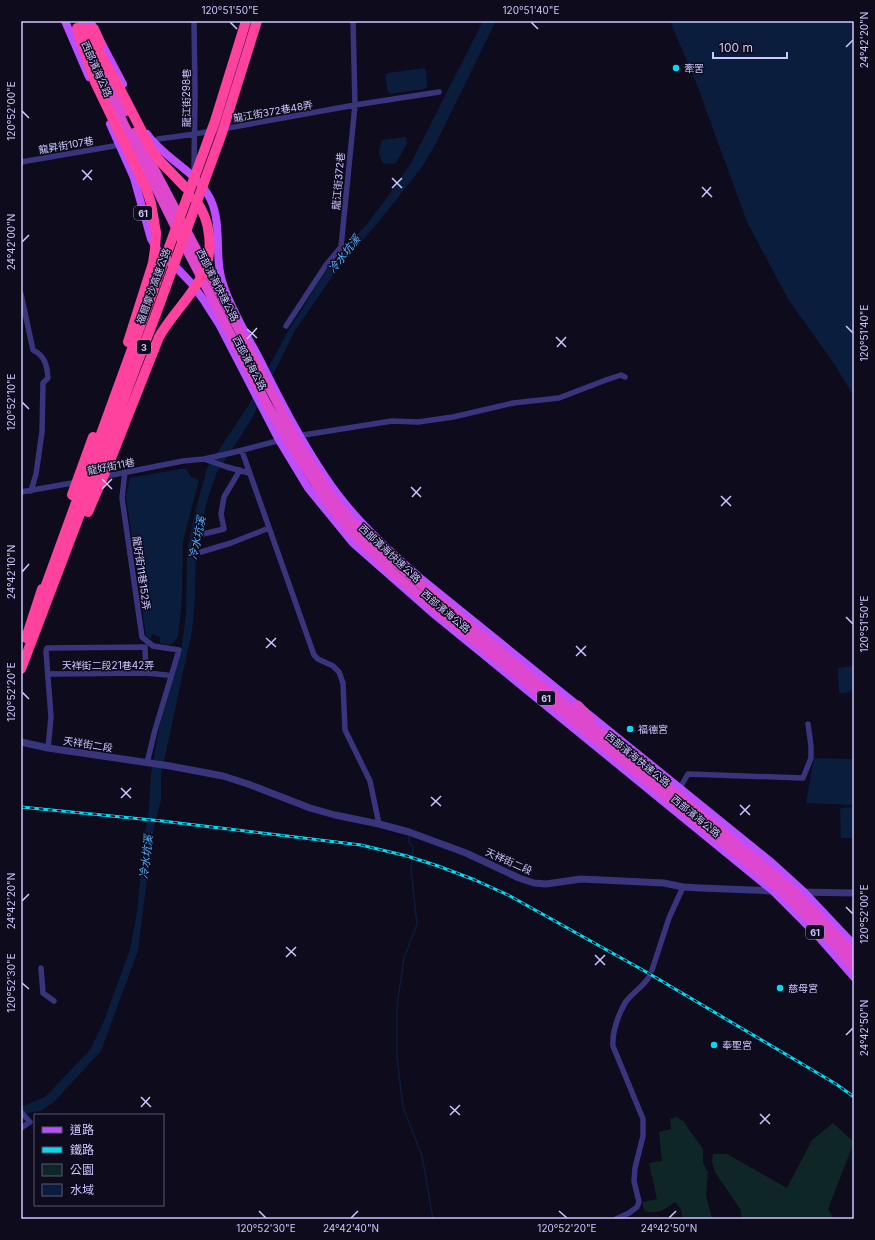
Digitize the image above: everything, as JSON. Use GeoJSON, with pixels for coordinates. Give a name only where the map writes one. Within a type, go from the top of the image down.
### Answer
{"type":"FeatureCollection","features":[{"type":"Feature","properties":{"kind":"highway","name":"福爾摩沙高速公路"},"geometry":{"type":"LineString","coordinates":[[21,652],[215,121],[246,21]]}},
{"type":"Feature","properties":{"kind":"highway","name":"福爾摩沙高速公路"},"geometry":{"type":"LineString","coordinates":[[21,669],[159,307],[222,133],[257,21]]}},
{"type":"Feature","properties":{"kind":"highway"},"geometry":{"type":"LineString","coordinates":[[26,640],[80,469],[119,371],[153,263],[155,249],[156,234],[151,203],[146,188],[95,82],[84,25]]}},
{"type":"Feature","properties":{"kind":"highway"},"geometry":{"type":"LineString","coordinates":[[74,531],[85,517],[110,461],[159,337],[166,325],[198,284],[205,272],[210,250],[209,231],[203,212],[196,200],[158,159],[150,147],[118,85],[84,25]]}},
{"type":"Feature","properties":{"kind":"highway","name":"西部濱海快速公路"},"geometry":{"type":"LineString","coordinates":[[84,25],[132,127],[272,389],[290,438],[327,502],[352,533],[405,583],[445,617],[782,891],[833,943],[854,968]]}},
{"type":"Feature","properties":{"kind":"highway","name":"西部濱海快速公路"},"geometry":{"type":"LineString","coordinates":[[84,25],[178,232],[253,377],[266,408],[290,438],[332,497],[358,529],[400,567],[531,677],[800,892],[854,956]]}},
{"type":"Feature","properties":{"kind":"highway"},"geometry":{"type":"LineString","coordinates":[[527,683],[592,744]]}},
{"type":"Feature","properties":{"kind":"highway"},"geometry":{"type":"LineString","coordinates":[[578,705],[631,757]]}},
{"type":"Feature","properties":{"kind":"main road","name":"西部濱海公路"},"geometry":{"type":"LineString","coordinates":[[65,21],[134,178],[151,239],[160,254],[176,267],[192,284],[205,302],[219,324],[251,387],[266,408]]}},
{"type":"Feature","properties":{"kind":"main road","name":"西部濱海公路"},"geometry":{"type":"LineString","coordinates":[[84,25],[146,132],[165,154],[192,176],[207,193],[215,208],[218,227],[219,273],[230,302],[258,363]]}},
{"type":"Feature","properties":{"kind":"main road","name":"西部濱海公路"},"geometry":{"type":"LineString","coordinates":[[290,438],[349,508],[383,545],[419,577],[764,857],[854,945]]}},
{"type":"Feature","properties":{"kind":"main road","name":"西部濱海公路"},"geometry":{"type":"LineString","coordinates":[[290,438],[308,488],[353,543],[435,615],[772,890],[818,936],[854,977]]}},
{"type":"Feature","properties":{"kind":"street","name":"龍江街298巷"},"geometry":{"type":"LineString","coordinates":[[192,176],[195,168],[194,21]]}},
{"type":"Feature","properties":{"kind":"street","name":"龍江街372巷"},"geometry":{"type":"LineString","coordinates":[[286,326],[326,265],[341,247],[355,105],[353,21]]}},
{"type":"Feature","properties":{"kind":"street","name":"龍江街372巷48弄"},"geometry":{"type":"LineString","coordinates":[[195,134],[355,105],[439,92]]}},
{"type":"Feature","properties":{"kind":"street"},"geometry":{"type":"LineString","coordinates":[[158,139],[195,134]]}},
{"type":"Feature","properties":{"kind":"street","name":"龍昇街107巷"},"geometry":{"type":"LineString","coordinates":[[21,162],[114,146]]}},
{"type":"Feature","properties":{"kind":"street"},"geometry":{"type":"LineString","coordinates":[[21,294],[32,350],[39,353],[44,358],[48,378],[43,383],[42,432],[32,491]]}},
{"type":"Feature","properties":{"kind":"street","name":"龍好街11巷"},"geometry":{"type":"LineString","coordinates":[[21,492],[183,461],[207,459],[290,438],[392,421],[418,422],[453,417],[513,403],[559,398],[620,375],[625,376]]}},
{"type":"Feature","properties":{"kind":"street"},"geometry":{"type":"LineString","coordinates":[[242,451],[314,655],[318,659],[333,666],[339,672],[343,684],[345,730],[370,782],[379,824]]}},
{"type":"Feature","properties":{"kind":"street"},"geometry":{"type":"LineString","coordinates":[[207,459],[249,473]]}},
{"type":"Feature","properties":{"kind":"street"},"geometry":{"type":"LineString","coordinates":[[203,534],[224,529],[221,514],[224,497],[240,470]]}},
{"type":"Feature","properties":{"kind":"street","name":"龍好街11巷152弄"},"geometry":{"type":"LineString","coordinates":[[125,472],[122,498],[142,637],[154,646],[179,650],[155,730],[149,763]]}},
{"type":"Feature","properties":{"kind":"street"},"geometry":{"type":"LineString","coordinates":[[201,552],[231,543],[269,528]]}},
{"type":"Feature","properties":{"kind":"street"},"geometry":{"type":"LineString","coordinates":[[48,748],[51,717],[47,648],[145,647],[146,673]]}},
{"type":"Feature","properties":{"kind":"street","name":"天祥街二段21巷42弄"},"geometry":{"type":"LineString","coordinates":[[48,674],[146,673],[167,675]]}},
{"type":"Feature","properties":{"kind":"street"},"geometry":{"type":"LineString","coordinates":[[680,788],[688,774],[803,778],[811,758],[808,724]]}},
{"type":"Feature","properties":{"kind":"street","name":"天祥街二段"},"geometry":{"type":"LineString","coordinates":[[21,742],[48,748],[170,766],[222,776],[248,784],[310,808],[409,832],[466,853],[519,878],[534,883],[546,884],[581,879],[664,883],[683,887],[854,893]]}},
{"type":"Feature","properties":{"kind":"street"},"geometry":{"type":"LineString","coordinates":[[652,970],[669,918],[683,887]]}},
{"type":"Feature","properties":{"kind":"street"},"geometry":{"type":"LineString","coordinates":[[41,968],[43,993],[54,1001]]}},
{"type":"Feature","properties":{"kind":"street"},"geometry":{"type":"LineString","coordinates":[[616,1219],[629,1213],[637,1207],[639,1202],[634,1181],[635,1168],[643,1136],[643,1119],[613,1046],[612,1036],[625,1003],[643,986],[648,977]]}},
{"type":"Feature","properties":{"kind":"street"},"geometry":{"type":"LineString","coordinates":[[21,1112],[30,1122],[21,1128]]}},
{"type":"Feature","properties":{"kind":"green space"},"geometry":{"type":"Polygon","coordinates":[[[677,1117],[683,1121],[703,1149],[703,1163],[708,1172],[706,1195],[712,1219],[683,1219],[681,1210],[675,1202],[658,1212],[645,1211],[643,1207],[643,1202],[657,1199],[649,1163],[662,1161],[659,1132],[671,1129],[670,1119],[677,1117]]]}},
{"type":"Feature","properties":{"kind":"green space"},"geometry":{"type":"Polygon","coordinates":[[[833,1123],[854,1142],[828,1209],[834,1219],[742,1219],[740,1209],[715,1172],[712,1162],[713,1154],[727,1154],[787,1188],[812,1140],[833,1123]]]}},
{"type":"Feature","properties":{"kind":"water","name":"冷水坑溪"},"geometry":{"type":"Polygon","coordinates":[[[483,21],[496,21],[435,145],[422,167],[380,220],[334,274],[294,332],[251,420],[216,474],[207,501],[196,548],[195,598],[192,631],[161,775],[161,800],[153,831],[138,951],[101,1051],[54,1102],[41,1111],[28,1113],[21,1116],[21,1107],[45,1097],[90,1050],[104,1021],[130,949],[137,912],[144,838],[149,809],[151,774],[162,713],[181,651],[186,616],[187,553],[193,520],[207,468],[248,406],[288,331],[326,271],[346,246],[367,224],[411,163],[483,21]]]}},
{"type":"Feature","properties":{"kind":"water"},"geometry":{"type":"Polygon","coordinates":[[[670,21],[854,21],[854,397],[835,365],[788,299],[747,222],[697,85],[670,21]]]}},
{"type":"Feature","properties":{"kind":"water"},"geometry":{"type":"Polygon","coordinates":[[[424,68],[426,70],[427,87],[424,89],[390,94],[388,92],[385,75],[388,73],[424,68]]]}},
{"type":"Feature","properties":{"kind":"water"},"geometry":{"type":"Polygon","coordinates":[[[406,137],[407,144],[396,163],[383,163],[379,152],[382,140],[406,137]]]}},
{"type":"Feature","properties":{"kind":"water"},"geometry":{"type":"Polygon","coordinates":[[[186,468],[191,477],[199,480],[183,541],[182,598],[178,637],[169,645],[160,643],[160,637],[152,634],[151,639],[146,635],[126,496],[130,478],[186,468]]]}},
{"type":"Feature","properties":{"kind":"water"},"geometry":{"type":"Polygon","coordinates":[[[854,666],[854,688],[846,693],[839,693],[838,668],[854,666]]]}},
{"type":"Feature","properties":{"kind":"water"},"geometry":{"type":"Polygon","coordinates":[[[814,758],[854,759],[854,805],[806,803],[814,758]]]}},
{"type":"Feature","properties":{"kind":"water"},"geometry":{"type":"Polygon","coordinates":[[[854,807],[854,838],[841,838],[840,808],[854,807]]]}},
{"type":"Feature","properties":{"kind":"waterway"},"geometry":{"type":"LineString","coordinates":[[409,836],[409,842],[413,847],[411,870],[417,924],[404,958],[397,1005],[397,1058],[403,1107],[422,1156],[433,1219]]}},
{"type":"Feature","properties":{"kind":"railway"},"geometry":{"type":"LineString","coordinates":[[21,807],[162,821],[361,845],[407,856],[438,866],[475,880],[510,896],[648,973],[836,1084],[854,1097]]}},
{"type":"Feature","properties":{"kind":"place","name":"牽罟"},"geometry":{"type":"Point","coordinates":[676,68]}},
{"type":"Feature","properties":{"kind":"place","name":"福德宮"},"geometry":{"type":"Point","coordinates":[630,729]}},
{"type":"Feature","properties":{"kind":"place","name":"慈母宮"},"geometry":{"type":"Point","coordinates":[780,988]}},
{"type":"Feature","properties":{"kind":"place","name":"奉聖宮"},"geometry":{"type":"Point","coordinates":[714,1045]}}]}
